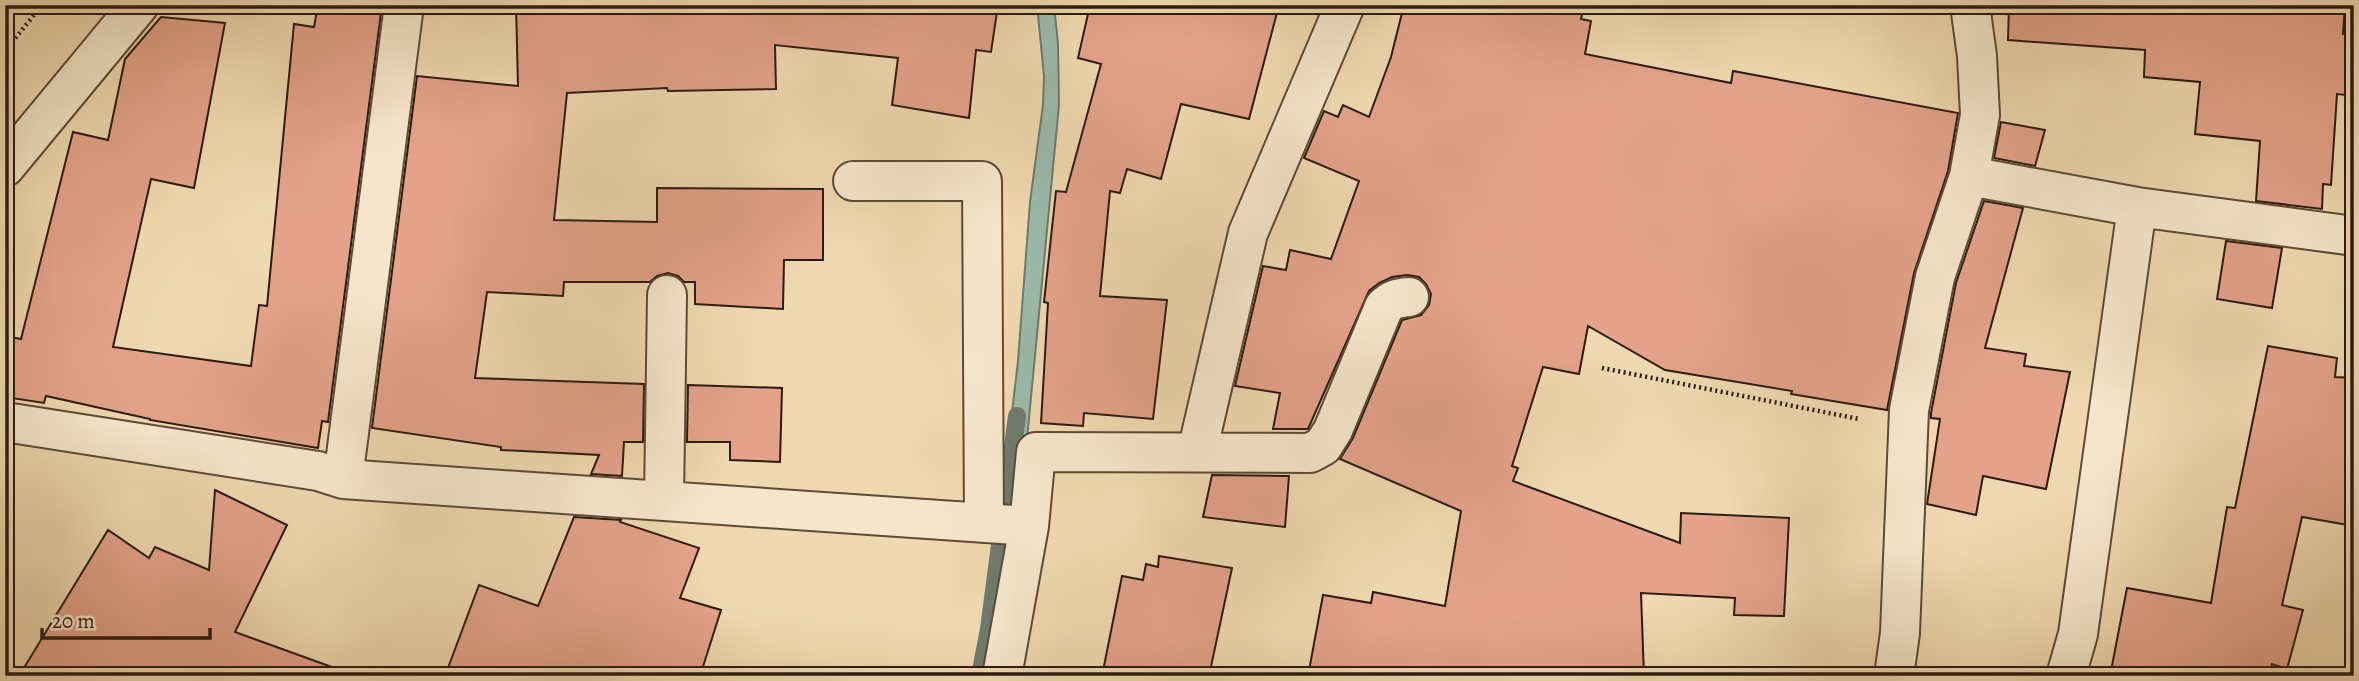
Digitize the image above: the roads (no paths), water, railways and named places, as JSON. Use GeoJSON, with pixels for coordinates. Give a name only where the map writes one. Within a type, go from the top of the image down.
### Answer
{"type":"FeatureCollection","features":[{"type":"Feature","properties":{"kind":"street"},"geometry":{"type":"LineString","coordinates":[[5,167],[139,5]]}},
{"type":"Feature","properties":{"kind":"street"},"geometry":{"type":"LineString","coordinates":[[343,479],[404,5]]}},
{"type":"Feature","properties":{"kind":"street"},"geometry":{"type":"LineString","coordinates":[[1197,452],[1248,233],[1345,5]]}},
{"type":"Feature","properties":{"kind":"street"},"geometry":{"type":"LineString","coordinates":[[1894,676],[1900,633],[1909,410],[1935,277],[1969,176],[1980,115],[1977,56],[1970,5]]}},
{"type":"Feature","properties":{"kind":"street"},"geometry":{"type":"LineString","coordinates":[[1969,176],[2137,207],[2354,236]]}},
{"type":"Feature","properties":{"kind":"street"},"geometry":{"type":"LineString","coordinates":[[853,181],[982,181],[984,523]]}},
{"type":"Feature","properties":{"kind":"street"},"geometry":{"type":"LineString","coordinates":[[2066,676],[2078,634],[2137,207]]}},
{"type":"Feature","properties":{"kind":"street"},"geometry":{"type":"LineString","coordinates":[[664,500],[667,295]]}},
{"type":"Feature","properties":{"kind":"street"},"geometry":{"type":"LineString","coordinates":[[1002,676],[1029,526],[1036,452],[1310,453],[1323,446],[1333,430],[1384,307],[1390,301],[1409,297]]}},
{"type":"Feature","properties":{"kind":"street"},"geometry":{"type":"LineString","coordinates":[[5,422],[318,471],[343,479],[1029,526]]}},
{"type":"Feature","properties":{"kind":"waterway"},"geometry":{"type":"LineString","coordinates":[[980,676],[989,629],[1017,416]]}}]}
